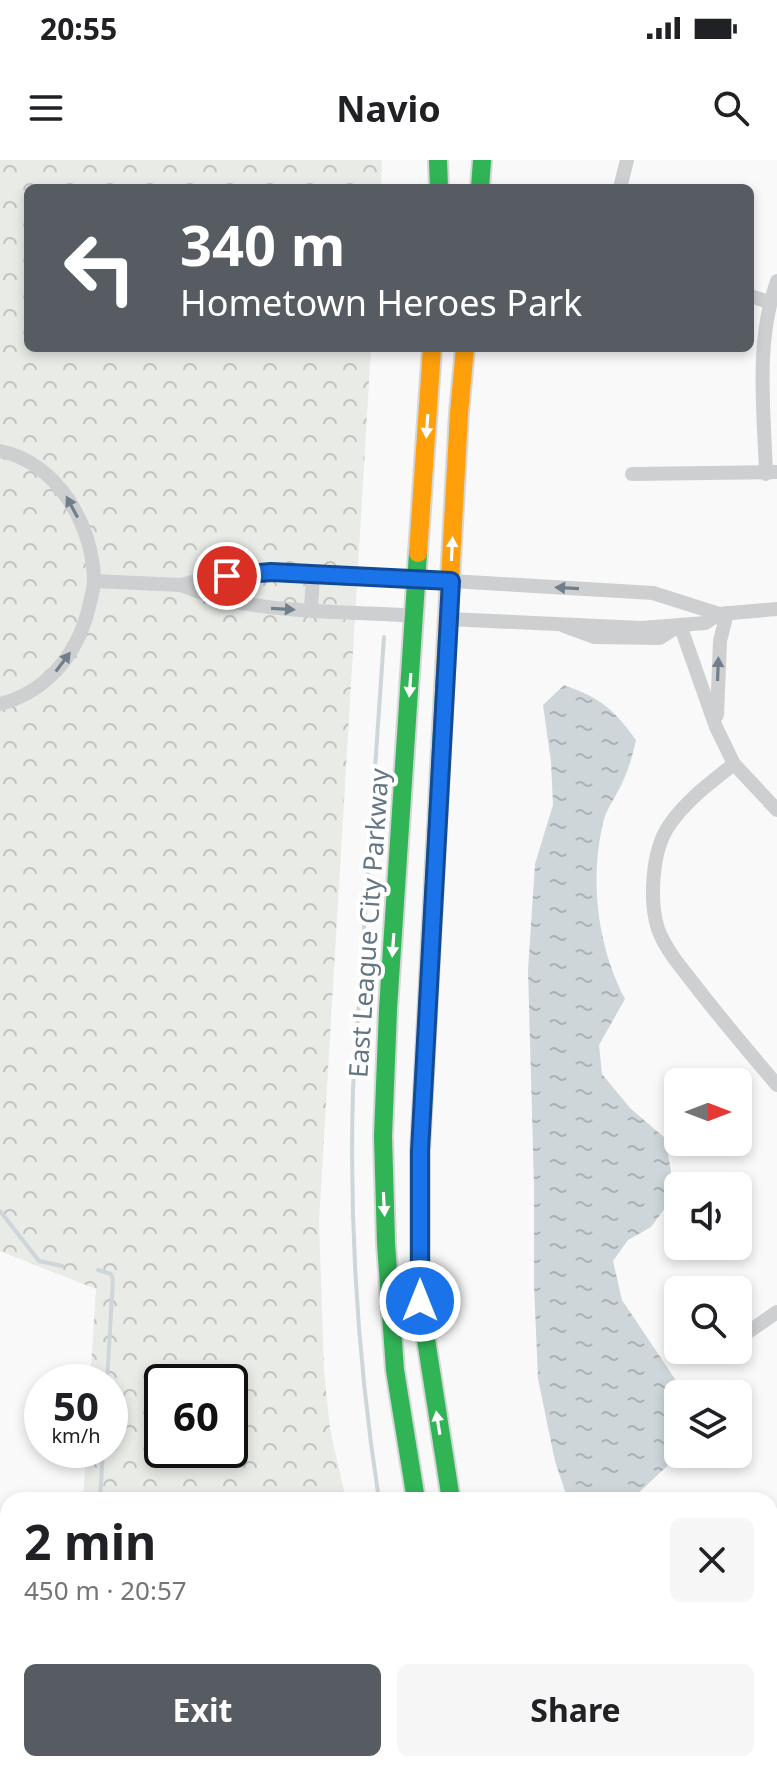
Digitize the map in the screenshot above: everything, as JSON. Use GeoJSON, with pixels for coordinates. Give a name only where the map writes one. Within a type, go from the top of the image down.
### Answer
{"type":"FeatureCollection","features":[{"type":"Feature","properties":{"kind":"main road"},"geometry":{"type":"LineString","coordinates":[[440,160],[441,184]]}},
{"type":"Feature","properties":{"kind":"main road"},"geometry":{"type":"LineString","coordinates":[[480,184],[482,160]]}},
{"type":"Feature","properties":{"kind":"main road","name":"East League City Parkway"},"geometry":{"type":"LineString","coordinates":[[415,1492],[395,1370],[386,1243],[383,1136],[388,1009],[432,352]]}},
{"type":"Feature","properties":{"kind":"main road"},"geometry":{"type":"LineString","coordinates":[[450,1492],[420,1301],[421,1136],[465,352]]}},
{"type":"Feature","properties":{"kind":"main road"},"geometry":{"type":"LineString","coordinates":[[416,580],[451,581]]}},
{"type":"Feature","properties":{"kind":"main road"},"geometry":{"type":"LineString","coordinates":[[415,616],[448,619]]}},
{"type":"Feature","properties":{"kind":"street"},"geometry":{"type":"LineString","coordinates":[[621,184],[627,160]]}},
{"type":"Feature","properties":{"kind":"street"},"geometry":{"type":"LineString","coordinates":[[632,474],[772,473],[762,350],[769,302],[777,281]]}},
{"type":"Feature","properties":{"kind":"street"},"geometry":{"type":"LineString","coordinates":[[754,297],[769,302]]}},
{"type":"Feature","properties":{"kind":"street"},"geometry":{"type":"LineString","coordinates":[[0,451],[26,459],[64,492],[85,533],[94,581],[85,622],[67,658],[39,687],[0,704]]}},
{"type":"Feature","properties":{"kind":"street"},"geometry":{"type":"LineString","coordinates":[[94,581],[181,585],[246,573],[416,580]]}},
{"type":"Feature","properties":{"kind":"street"},"geometry":{"type":"LineString","coordinates":[[311,610],[313,574]]}},
{"type":"Feature","properties":{"kind":"street"},"geometry":{"type":"LineString","coordinates":[[451,581],[653,593],[723,613],[777,609]]}},
{"type":"Feature","properties":{"kind":"street"},"geometry":{"type":"LineString","coordinates":[[181,585],[209,597],[244,605],[415,616]]}},
{"type":"Feature","properties":{"kind":"street"},"geometry":{"type":"LineString","coordinates":[[448,619],[642,628],[705,623],[723,613]]}},
{"type":"Feature","properties":{"kind":"street"},"geometry":{"type":"LineString","coordinates":[[716,727],[723,613]]}},
{"type":"Feature","properties":{"kind":"street"},"geometry":{"type":"LineString","coordinates":[[680,625],[716,727],[734,764],[777,810]]}},
{"type":"Feature","properties":{"kind":"street"},"geometry":{"type":"LineString","coordinates":[[734,764],[685,805],[659,844],[654,869],[655,913],[659,930],[672,954],[721,1019],[777,1085]]}},
{"type":"Feature","properties":{"kind":"street"},"geometry":{"type":"LineString","coordinates":[[752,1329],[777,1312]]}},
{"type":"Feature","properties":{"kind":"green space"},"geometry":{"type":"Polygon","coordinates":[[[0,160],[382,160],[381,184],[24,184],[24,352],[371,352],[319,1222],[324,1371],[330,1429],[344,1492],[83,1492],[85,1468],[128,1468],[128,1364],[91,1364],[96,1289],[0,1251],[0,160]]]}},
{"type":"Feature","properties":{"kind":"water"},"geometry":{"type":"Polygon","coordinates":[[[564,685],[605,705],[636,740],[625,776],[604,819],[599,842],[597,888],[602,934],[615,978],[625,999],[599,1045],[602,1074],[630,1108],[664,1137],[664,1156],[668,1156],[671,1171],[664,1172],[664,1209],[651,1227],[628,1240],[613,1261],[622,1300],[676,1380],[664,1380],[665,1468],[640,1492],[565,1492],[555,1461],[538,1379],[528,970],[535,864],[553,805],[543,705],[564,685]]]}},
{"type":"Feature","properties":{"kind":"waterway"},"geometry":{"type":"LineString","coordinates":[[378,1492],[357,1295],[352,1141],[384,637]]}},
{"type":"Feature","properties":{"kind":"waterway"},"geometry":{"type":"LineString","coordinates":[[0,1211],[39,1261],[62,1266]]}},
{"type":"Feature","properties":{"kind":"waterway"},"geometry":{"type":"LineString","coordinates":[[98,1270],[111,1274],[113,1279],[108,1364]]}},
{"type":"Feature","properties":{"kind":"waterway"},"geometry":{"type":"LineString","coordinates":[[100,1492],[102,1468]]}},
{"type":"Feature","properties":{"kind":"traffic: fast"},"geometry":{"type":"LineString","coordinates":[[438,160],[439,184]]}},
{"type":"Feature","properties":{"kind":"traffic: fast"},"geometry":{"type":"LineString","coordinates":[[480,184],[482,160]]}},
{"type":"Feature","properties":{"kind":"traffic: fast"},"geometry":{"type":"LineString","coordinates":[[415,1492],[395,1370],[386,1243],[383,1136],[388,1009],[418,553]]}},
{"type":"Feature","properties":{"kind":"traffic: fast"},"geometry":{"type":"LineString","coordinates":[[445,672],[420,1151],[420,1301],[450,1492]]}},
{"type":"Feature","properties":{"kind":"traffic: slow"},"geometry":{"type":"LineString","coordinates":[[418,553],[432,352]]}},
{"type":"Feature","properties":{"kind":"traffic: slow"},"geometry":{"type":"LineString","coordinates":[[445,672],[465,352]]}},
{"type":"Feature","properties":{"kind":"route"},"geometry":{"type":"LineString","coordinates":[[227,576],[271,572],[451,581],[420,1151],[420,1301]]}}]}
